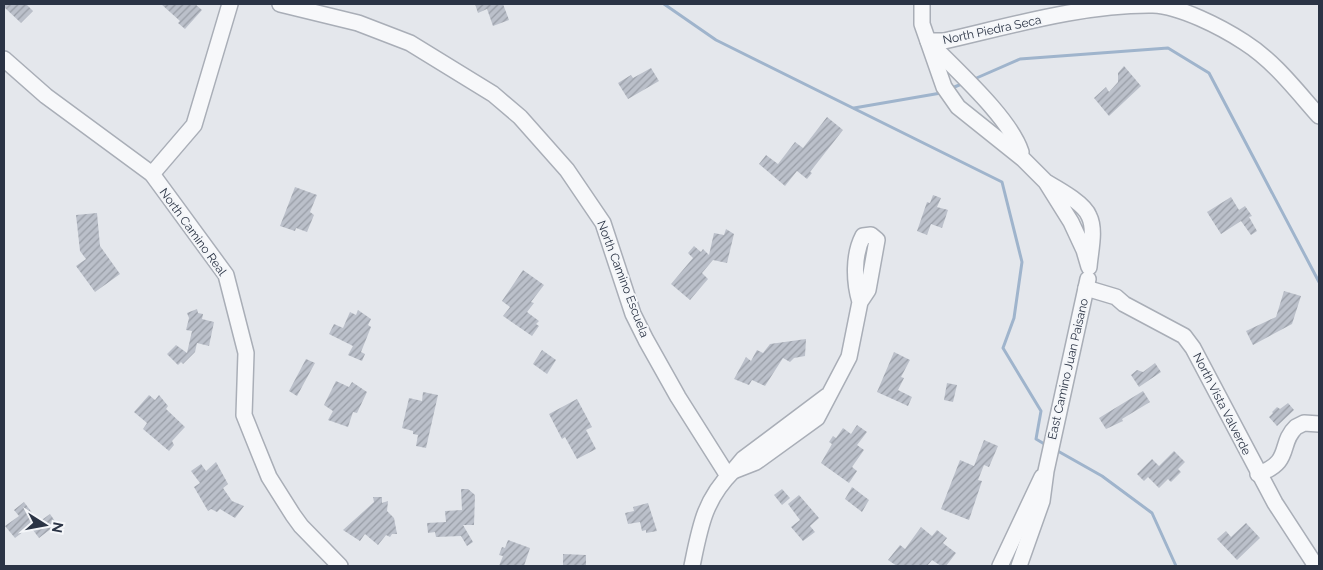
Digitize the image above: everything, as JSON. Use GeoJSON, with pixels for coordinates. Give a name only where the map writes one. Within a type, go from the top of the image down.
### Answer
{"type":"FeatureCollection","features":[{"type":"Feature","properties":{"kind":"street"},"geometry":{"type":"LineString","coordinates":[[152,174],[194,125],[230,4]]}},
{"type":"Feature","properties":{"kind":"street","name":"North Camino Escuela"},"geometry":{"type":"LineString","coordinates":[[280,4],[358,24],[410,43],[493,94],[520,117],[567,170],[603,223],[634,314],[646,340],[678,398],[731,473]]}},
{"type":"Feature","properties":{"kind":"street","name":"East Camino Juan Paisano"},"geometry":{"type":"LineString","coordinates":[[922,4],[922,24],[944,87],[958,107],[1023,159],[1046,182],[1071,222],[1084,250],[1089,267],[1046,471],[1042,501],[1019,566]]}},
{"type":"Feature","properties":{"kind":"street","name":"North Piedra Seca"},"geometry":{"type":"LineString","coordinates":[[928,41],[944,41],[1075,11],[1154,5],[1192,15],[1244,42],[1281,72],[1319,116]]}},
{"type":"Feature","properties":{"kind":"street","name":"North Piedra Seca"},"geometry":{"type":"LineString","coordinates":[[928,41],[978,90],[1020,147],[1023,159]]}},
{"type":"Feature","properties":{"kind":"street","name":"North Camino Real"},"geometry":{"type":"LineString","coordinates":[[4,60],[46,96],[152,174],[226,275],[246,353],[244,415],[270,477],[301,526],[340,566]]}},
{"type":"Feature","properties":{"kind":"street","name":"North Vista Valverde"},"geometry":{"type":"LineString","coordinates":[[1086,288],[1116,297],[1124,304],[1184,336],[1193,348],[1258,474],[1316,566]]}},
{"type":"Feature","properties":{"kind":"street"},"geometry":{"type":"LineString","coordinates":[[692,566],[704,513],[718,486],[743,459],[827,396],[848,357],[860,302]]}},
{"type":"Feature","properties":{"kind":"street"},"geometry":{"type":"LineString","coordinates":[[1258,474],[1269,470],[1280,461],[1296,427],[1304,423],[1319,424]]}},
{"type":"Feature","properties":{"kind":"street","name":"East Camino Juan Paisano"},"geometry":{"type":"LineString","coordinates":[[1000,566],[1034,492],[1046,471]]}},
{"type":"Feature","properties":{"kind":"building"},"geometry":{"type":"Polygon","coordinates":[[[4,4],[26,4],[33,11],[21,23],[4,7],[4,4]]]}},
{"type":"Feature","properties":{"kind":"building"},"geometry":{"type":"Polygon","coordinates":[[[161,4],[195,4],[202,10],[185,29],[178,23],[180,21],[161,4]]]}},
{"type":"Feature","properties":{"kind":"building"},"geometry":{"type":"Polygon","coordinates":[[[475,4],[503,4],[509,20],[493,26],[487,9],[478,13],[475,4]]]}},
{"type":"Feature","properties":{"kind":"building"},"geometry":{"type":"Polygon","coordinates":[[[1124,66],[1141,86],[1109,116],[1094,98],[1106,87],[1109,92],[1118,82],[1118,73],[1124,66]]]}},
{"type":"Feature","properties":{"kind":"building"},"geometry":{"type":"Polygon","coordinates":[[[651,68],[659,81],[628,99],[618,83],[631,75],[633,78],[651,68]]]}},
{"type":"Feature","properties":{"kind":"building"},"geometry":{"type":"Polygon","coordinates":[[[827,117],[843,130],[810,172],[812,173],[807,179],[797,171],[785,186],[759,164],[766,155],[778,164],[795,142],[803,148],[827,117]]]}},
{"type":"Feature","properties":{"kind":"building"},"geometry":{"type":"Polygon","coordinates":[[[295,187],[317,195],[310,212],[314,215],[307,232],[296,228],[295,231],[280,226],[295,187]]]}},
{"type":"Feature","properties":{"kind":"building"},"geometry":{"type":"Polygon","coordinates":[[[933,195],[941,198],[937,207],[948,210],[942,228],[931,224],[927,235],[917,231],[927,202],[930,203],[933,195]]]}},
{"type":"Feature","properties":{"kind":"building"},"geometry":{"type":"Polygon","coordinates":[[[1231,197],[1239,210],[1245,206],[1252,216],[1249,217],[1257,231],[1251,235],[1241,221],[1221,234],[1207,212],[1231,197]]]}},
{"type":"Feature","properties":{"kind":"building"},"geometry":{"type":"Polygon","coordinates":[[[97,213],[100,246],[120,274],[95,292],[76,266],[86,259],[80,251],[76,215],[97,213]]]}},
{"type":"Feature","properties":{"kind":"building"},"geometry":{"type":"Polygon","coordinates":[[[726,229],[734,234],[727,263],[713,260],[702,273],[708,279],[690,300],[671,284],[693,258],[688,253],[694,246],[701,252],[703,249],[709,255],[714,233],[724,235],[726,229]]]}},
{"type":"Feature","properties":{"kind":"building"},"geometry":{"type":"Polygon","coordinates":[[[523,270],[544,285],[531,302],[534,303],[527,312],[539,321],[536,324],[539,326],[532,336],[503,316],[510,307],[502,301],[523,270]]]}},
{"type":"Feature","properties":{"kind":"building"},"geometry":{"type":"Polygon","coordinates":[[[1284,291],[1301,296],[1292,324],[1253,345],[1246,331],[1276,317],[1284,291]]]}},
{"type":"Feature","properties":{"kind":"building"},"geometry":{"type":"Polygon","coordinates":[[[197,309],[198,313],[203,314],[202,319],[214,322],[209,346],[197,343],[195,352],[183,364],[181,362],[178,365],[167,354],[176,345],[187,353],[192,331],[186,330],[189,318],[187,313],[197,309]]]}},
{"type":"Feature","properties":{"kind":"building"},"geometry":{"type":"Polygon","coordinates":[[[358,310],[371,319],[368,325],[371,327],[361,352],[365,354],[362,361],[348,355],[353,346],[329,334],[334,324],[343,328],[350,312],[356,315],[358,310]]]}},
{"type":"Feature","properties":{"kind":"building"},"geometry":{"type":"Polygon","coordinates":[[[806,339],[805,356],[794,358],[790,362],[783,358],[765,386],[752,380],[749,385],[734,379],[746,357],[751,361],[757,350],[763,353],[770,344],[806,339]]]}},
{"type":"Feature","properties":{"kind":"building"},"geometry":{"type":"Polygon","coordinates":[[[542,350],[556,360],[547,374],[533,364],[542,350]]]}},
{"type":"Feature","properties":{"kind":"building"},"geometry":{"type":"Polygon","coordinates":[[[894,352],[910,360],[901,377],[904,378],[898,390],[912,397],[908,406],[877,392],[894,352]]]}},
{"type":"Feature","properties":{"kind":"building"},"geometry":{"type":"Polygon","coordinates":[[[306,359],[315,363],[297,396],[289,391],[306,359]]]}},
{"type":"Feature","properties":{"kind":"building"},"geometry":{"type":"Polygon","coordinates":[[[1155,363],[1161,372],[1139,387],[1131,375],[1137,370],[1143,372],[1155,363]]]}},
{"type":"Feature","properties":{"kind":"building"},"geometry":{"type":"Polygon","coordinates":[[[336,381],[349,387],[352,382],[367,392],[357,413],[353,412],[348,427],[328,420],[333,411],[324,405],[336,381]]]}},
{"type":"Feature","properties":{"kind":"building"},"geometry":{"type":"Polygon","coordinates":[[[947,383],[957,385],[953,402],[944,400],[947,383]]]}},
{"type":"Feature","properties":{"kind":"building"},"geometry":{"type":"Polygon","coordinates":[[[1143,391],[1150,402],[1122,419],[1123,421],[1106,429],[1099,418],[1143,391]]]}},
{"type":"Feature","properties":{"kind":"building"},"geometry":{"type":"Polygon","coordinates":[[[423,392],[438,395],[426,448],[416,446],[418,435],[413,434],[413,431],[402,428],[409,398],[422,401],[423,392]]]}},
{"type":"Feature","properties":{"kind":"building"},"geometry":{"type":"Polygon","coordinates":[[[149,395],[155,400],[159,395],[168,406],[166,409],[185,427],[172,441],[174,445],[169,451],[143,429],[147,423],[134,412],[149,395]]]}},
{"type":"Feature","properties":{"kind":"building"},"geometry":{"type":"Polygon","coordinates":[[[577,399],[592,427],[586,430],[596,449],[577,459],[565,437],[562,439],[549,414],[577,399]]]}},
{"type":"Feature","properties":{"kind":"building"},"geometry":{"type":"Polygon","coordinates":[[[1288,403],[1294,410],[1277,426],[1269,417],[1277,407],[1280,409],[1288,403]]]}},
{"type":"Feature","properties":{"kind":"building"},"geometry":{"type":"Polygon","coordinates":[[[857,425],[867,432],[857,445],[864,450],[852,467],[857,471],[849,483],[821,463],[832,444],[829,442],[833,436],[836,438],[843,428],[851,434],[857,425]]]}},
{"type":"Feature","properties":{"kind":"building"},"geometry":{"type":"Polygon","coordinates":[[[984,440],[998,446],[989,467],[984,465],[978,480],[982,481],[969,520],[941,509],[960,460],[974,466],[984,440]]]}},
{"type":"Feature","properties":{"kind":"building"},"geometry":{"type":"Polygon","coordinates":[[[1174,451],[1185,462],[1178,469],[1181,472],[1171,482],[1168,479],[1159,488],[1148,477],[1144,481],[1137,474],[1152,459],[1159,466],[1174,451]]]}},
{"type":"Feature","properties":{"kind":"building"},"geometry":{"type":"Polygon","coordinates":[[[216,462],[228,484],[223,488],[232,501],[244,506],[235,518],[220,509],[217,512],[211,509],[208,511],[194,487],[200,483],[191,471],[201,464],[206,471],[216,462]]]}},
{"type":"Feature","properties":{"kind":"building"},"geometry":{"type":"Polygon","coordinates":[[[852,487],[869,500],[862,512],[845,499],[852,487]]]}},
{"type":"Feature","properties":{"kind":"building"},"geometry":{"type":"Polygon","coordinates":[[[461,489],[468,489],[475,495],[474,525],[463,525],[473,542],[467,546],[461,536],[436,537],[435,532],[428,533],[427,523],[446,522],[445,511],[462,510],[461,489]]]}},
{"type":"Feature","properties":{"kind":"building"},"geometry":{"type":"Polygon","coordinates":[[[782,489],[790,498],[782,505],[774,495],[782,489]]]}},
{"type":"Feature","properties":{"kind":"building"},"geometry":{"type":"Polygon","coordinates":[[[799,495],[819,518],[810,526],[815,532],[803,541],[791,527],[800,520],[788,504],[799,495]]]}},
{"type":"Feature","properties":{"kind":"building"},"geometry":{"type":"Polygon","coordinates":[[[373,497],[382,497],[382,503],[388,501],[387,511],[394,518],[397,534],[392,534],[390,537],[386,535],[378,545],[365,534],[360,541],[343,530],[374,502],[373,497]]]}},
{"type":"Feature","properties":{"kind":"building"},"geometry":{"type":"Polygon","coordinates":[[[24,502],[39,522],[50,514],[57,524],[39,538],[30,526],[15,538],[5,526],[19,516],[14,510],[24,502]]]}},
{"type":"Feature","properties":{"kind":"building"},"geometry":{"type":"Polygon","coordinates":[[[648,503],[657,531],[646,533],[646,530],[642,531],[640,522],[628,524],[625,513],[634,511],[633,507],[648,503]]]}},
{"type":"Feature","properties":{"kind":"building"},"geometry":{"type":"Polygon","coordinates":[[[1246,523],[1260,538],[1237,560],[1217,539],[1226,531],[1231,537],[1246,523]]]}},
{"type":"Feature","properties":{"kind":"building"},"geometry":{"type":"Polygon","coordinates":[[[921,527],[932,536],[937,530],[947,538],[943,543],[956,553],[946,566],[941,566],[932,560],[927,566],[897,566],[888,560],[900,545],[905,549],[921,527]]]}},
{"type":"Feature","properties":{"kind":"building"},"geometry":{"type":"Polygon","coordinates":[[[508,540],[530,548],[524,566],[499,566],[503,556],[499,555],[502,547],[505,548],[508,540]]]}},
{"type":"Feature","properties":{"kind":"building"},"geometry":{"type":"Polygon","coordinates":[[[563,554],[586,555],[586,566],[563,566],[563,554]]]}},
{"type":"Feature","properties":{"kind":"waterway"},"geometry":{"type":"LineString","coordinates":[[664,4],[716,40],[1002,182],[1022,262],[1014,318],[1003,348],[1041,411],[1036,439],[1046,445]]}},
{"type":"Feature","properties":{"kind":"waterway"},"geometry":{"type":"LineString","coordinates":[[972,80],[1020,59],[1168,48],[1209,73],[1319,282]]}},
{"type":"Feature","properties":{"kind":"waterway"},"geometry":{"type":"LineString","coordinates":[[952,88],[964,83]]}},
{"type":"Feature","properties":{"kind":"waterway"},"geometry":{"type":"LineString","coordinates":[[854,108],[941,93]]}},
{"type":"Feature","properties":{"kind":"waterway"},"geometry":{"type":"LineString","coordinates":[[1056,450],[1102,476],[1152,513],[1176,566]]}}]}
